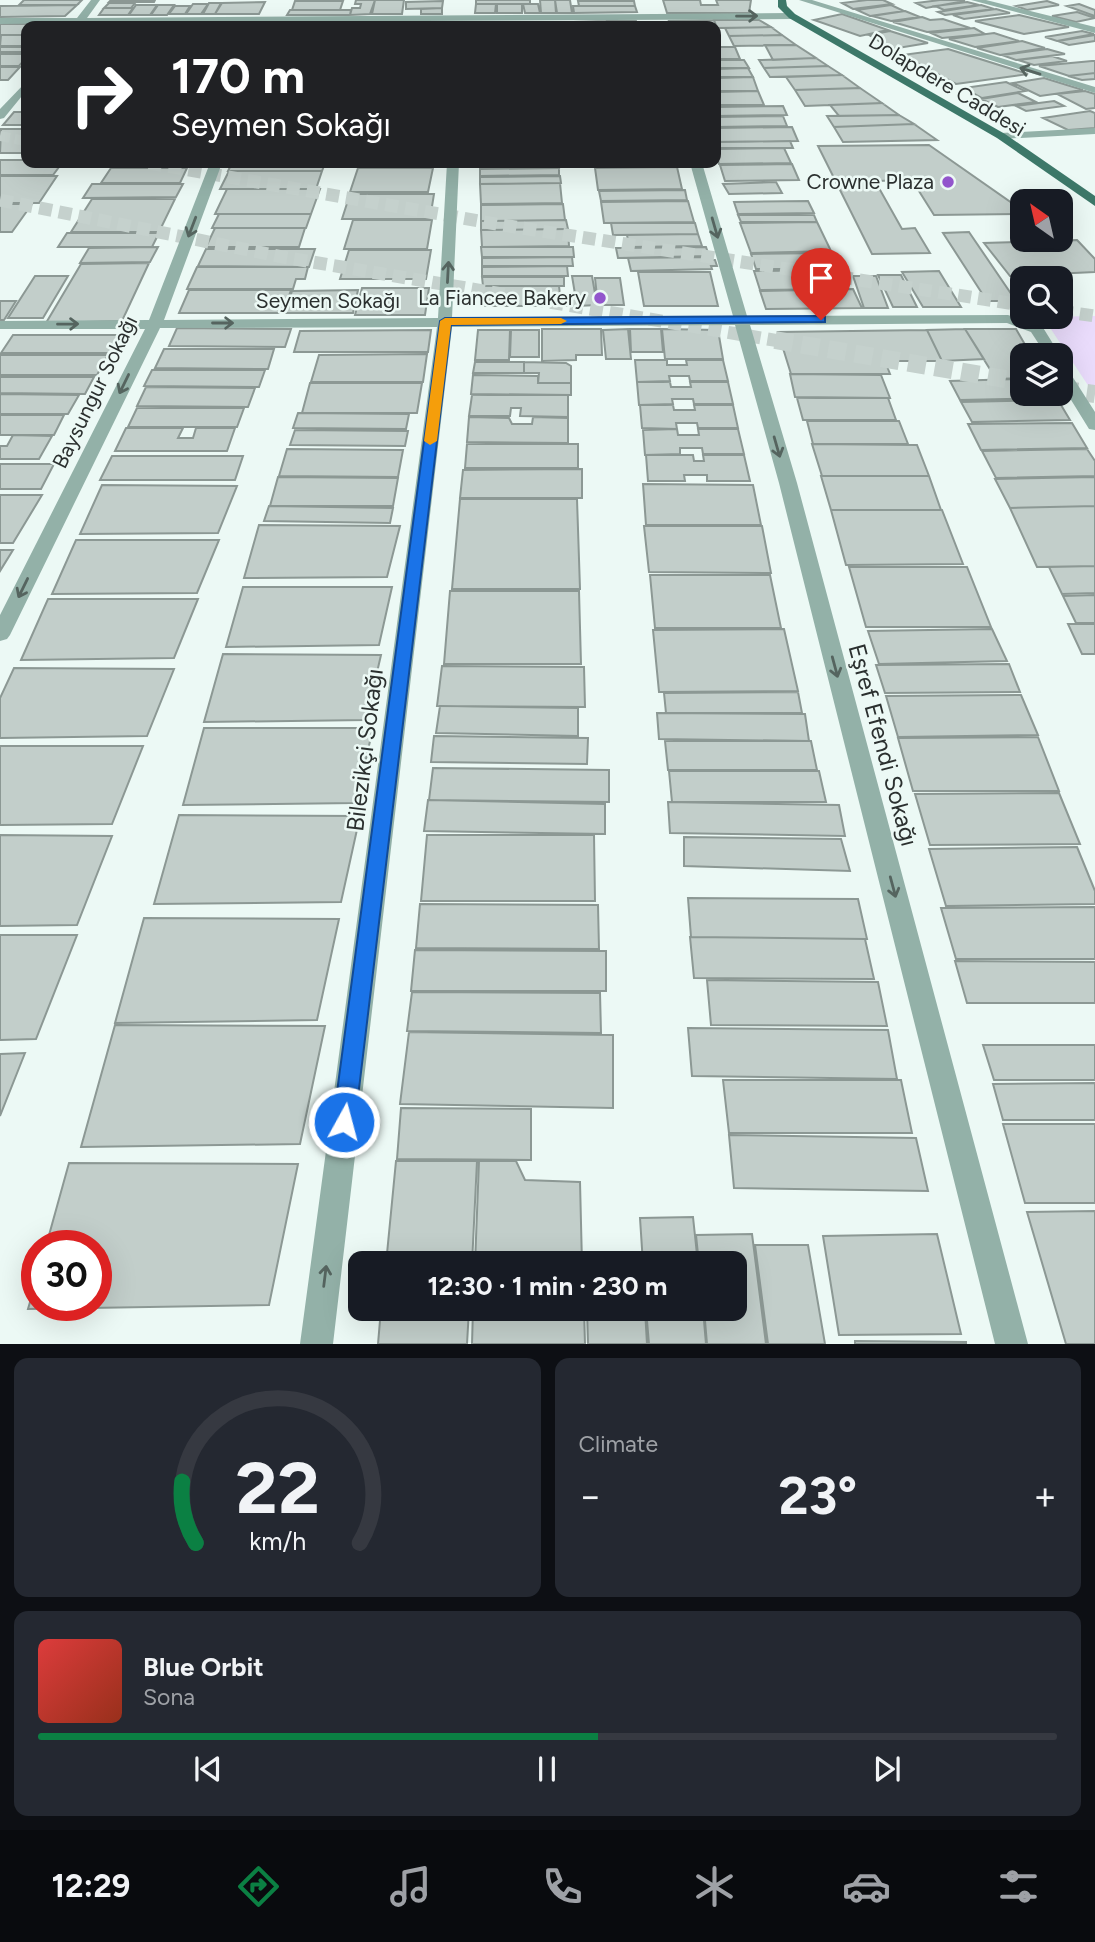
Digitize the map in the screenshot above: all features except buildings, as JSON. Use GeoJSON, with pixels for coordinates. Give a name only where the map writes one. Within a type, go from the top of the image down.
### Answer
{"type":"FeatureCollection","features":[{"type":"Feature","properties":{"kind":"main road","name":"Dolapdere Caddesi"},"geometry":{"type":"LineString","coordinates":[[782,0],[783,7],[792,16],[1001,136],[1095,202]]}},
{"type":"Feature","properties":{"kind":"street"},"geometry":{"type":"LineString","coordinates":[[80,21],[96,0]]}},
{"type":"Feature","properties":{"kind":"street"},"geometry":{"type":"LineString","coordinates":[[803,0],[1095,90]]}},
{"type":"Feature","properties":{"kind":"street"},"geometry":{"type":"LineString","coordinates":[[975,0],[1095,30]]}},
{"type":"Feature","properties":{"kind":"street"},"geometry":{"type":"LineString","coordinates":[[174,21],[792,16]]}},
{"type":"Feature","properties":{"kind":"street"},"geometry":{"type":"LineString","coordinates":[[0,21],[21,22]]}},
{"type":"Feature","properties":{"kind":"street"},"geometry":{"type":"LineString","coordinates":[[1079,27],[1095,23]]}},
{"type":"Feature","properties":{"kind":"street"},"geometry":{"type":"LineString","coordinates":[[0,116],[21,91]]}},
{"type":"Feature","properties":{"kind":"street"},"geometry":{"type":"LineString","coordinates":[[1001,136],[1095,131]]}},
{"type":"Feature","properties":{"kind":"street","name":"Baysungur Sokağı"},"geometry":{"type":"LineString","coordinates":[[0,635],[155,323],[214,168]]}},
{"type":"Feature","properties":{"kind":"street","name":"Bilezikçi Sokağı"},"geometry":{"type":"LineString","coordinates":[[316,1343],[445,321],[453,168]]}},
{"type":"Feature","properties":{"kind":"street","name":"Eşref Efendi Sokağı"},"geometry":{"type":"LineString","coordinates":[[697,168],[788,483],[1012,1343]]}},
{"type":"Feature","properties":{"kind":"street","name":"Seymen Sokağı"},"geometry":{"type":"LineString","coordinates":[[0,325],[1008,318],[1037,329],[1046,343]]}},
{"type":"Feature","properties":{"kind":"street"},"geometry":{"type":"LineString","coordinates":[[1073,389],[1095,425]]}},
{"type":"Feature","properties":{"kind":"shaded area"},"geometry":{"type":"Polygon","coordinates":[[[1073,316],[1095,316],[1095,396],[1073,363],[1073,343],[1060,343],[1051,329],[1073,329],[1073,316]]]}},
{"type":"Feature","properties":{"kind":"tunnel"},"geometry":{"type":"LineString","coordinates":[[0,136],[21,140]]}},
{"type":"Feature","properties":{"kind":"tunnel"},"geometry":{"type":"LineString","coordinates":[[177,168],[502,225],[1010,303]]}},
{"type":"Feature","properties":{"kind":"tunnel"},"geometry":{"type":"LineString","coordinates":[[0,200],[283,257],[785,342]]}},
{"type":"Feature","properties":{"kind":"tunnel"},"geometry":{"type":"LineString","coordinates":[[1073,313],[1095,316]]}},
{"type":"Feature","properties":{"kind":"tunnel"},"geometry":{"type":"LineString","coordinates":[[775,340],[1010,380]]}},
{"type":"Feature","properties":{"kind":"tunnel"},"geometry":{"type":"LineString","coordinates":[[1073,391],[1095,394]]}},
{"type":"Feature","properties":{"kind":"slow traffic"},"geometry":{"type":"LineString","coordinates":[[430,441],[445,321],[561,321]]}},
{"type":"Feature","properties":{"kind":"place","name":"Crowne Plaza"},"geometry":{"type":"Point","coordinates":[948,182]}},
{"type":"Feature","properties":{"kind":"place","name":"La Fiancee Bakery"},"geometry":{"type":"Point","coordinates":[600,298]}},
{"type":"Feature","properties":{"kind":"route"},"geometry":{"type":"LineString","coordinates":[[344,1122],[445,321],[821,320]]}}]}
